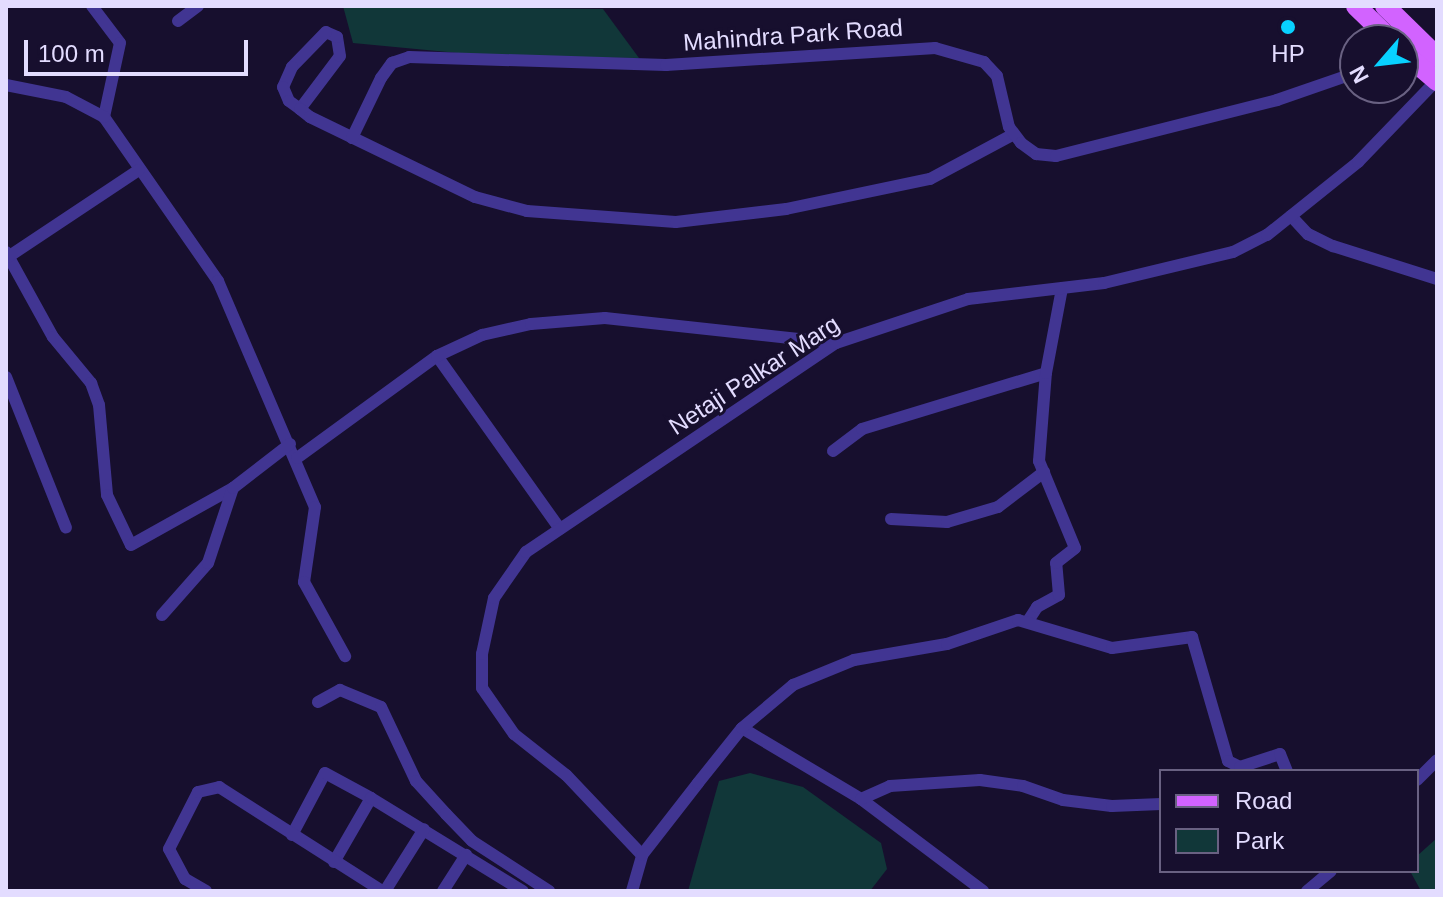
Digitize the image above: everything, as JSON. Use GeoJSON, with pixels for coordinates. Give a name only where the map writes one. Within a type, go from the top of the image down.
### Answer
{"type":"FeatureCollection","features":[{"type":"Feature","properties":{"kind":"main road"},"geometry":{"type":"LineString","coordinates":[[1356,6],[1375,24]]}},
{"type":"Feature","properties":{"kind":"main road"},"geometry":{"type":"LineString","coordinates":[[1385,6],[1437,57]]}},
{"type":"Feature","properties":{"kind":"main road"},"geometry":{"type":"LineString","coordinates":[[1419,66],[1437,80]]}},
{"type":"Feature","properties":{"kind":"street"},"geometry":{"type":"LineString","coordinates":[[92,6],[120,43],[104,117]]}},
{"type":"Feature","properties":{"kind":"street"},"geometry":{"type":"LineString","coordinates":[[178,21],[198,6]]}},
{"type":"Feature","properties":{"kind":"street"},"geometry":{"type":"LineString","coordinates":[[300,109],[340,56],[337,37],[326,32],[292,67],[283,87],[300,109],[352,138],[475,197],[514,208],[676,222],[786,209],[930,179],[1014,134],[1036,154],[1056,156],[1277,100],[1339,79]]}},
{"type":"Feature","properties":{"kind":"street","name":"Mahindra Park Road"},"geometry":{"type":"LineString","coordinates":[[352,138],[381,78],[392,63],[409,57],[666,65],[935,48],[984,62],[997,76],[1014,134]]}},
{"type":"Feature","properties":{"kind":"street","name":"Netaji Palkar Marg"},"geometry":{"type":"LineString","coordinates":[[642,855],[566,775],[514,734],[482,688],[482,654],[494,598],[526,552],[836,343],[968,299],[1104,283],[1233,252],[1291,216],[1358,162],[1437,80]]}},
{"type":"Feature","properties":{"kind":"street"},"geometry":{"type":"LineString","coordinates":[[6,85],[66,97],[104,117],[218,281],[297,458],[317,521],[304,582],[345,656]]}},
{"type":"Feature","properties":{"kind":"street"},"geometry":{"type":"LineString","coordinates":[[139,170],[8,255],[53,337],[91,383],[99,405],[107,495],[131,545],[233,488],[290,444]]}},
{"type":"Feature","properties":{"kind":"street"},"geometry":{"type":"LineString","coordinates":[[1291,216],[1308,234],[1333,246],[1437,279]]}},
{"type":"Feature","properties":{"kind":"street"},"geometry":{"type":"LineString","coordinates":[[1028,621],[1037,607],[1059,595],[1056,563],[1075,548],[1039,461],[1046,373],[1062,288]]}},
{"type":"Feature","properties":{"kind":"street"},"geometry":{"type":"LineString","coordinates":[[297,458],[437,356],[482,335],[531,324],[605,318],[836,343]]}},
{"type":"Feature","properties":{"kind":"street"},"geometry":{"type":"LineString","coordinates":[[437,356],[560,529]]}},
{"type":"Feature","properties":{"kind":"street"},"geometry":{"type":"LineString","coordinates":[[833,451],[862,429],[1046,373]]}},
{"type":"Feature","properties":{"kind":"street"},"geometry":{"type":"LineString","coordinates":[[6,377],[66,528]]}},
{"type":"Feature","properties":{"kind":"street"},"geometry":{"type":"LineString","coordinates":[[891,519],[947,522],[998,507],[1044,472]]}},
{"type":"Feature","properties":{"kind":"street"},"geometry":{"type":"LineString","coordinates":[[162,615],[208,563],[233,488]]}},
{"type":"Feature","properties":{"kind":"street"},"geometry":{"type":"LineString","coordinates":[[632,891],[642,855],[742,728],[793,685],[854,660],[947,644],[1028,621],[1112,648],[1192,637],[1228,761],[1240,767],[1280,754],[1286,769]]}},
{"type":"Feature","properties":{"kind":"street"},"geometry":{"type":"LineString","coordinates":[[318,702],[340,690],[381,707],[416,781],[446,814],[472,841],[549,891]]}},
{"type":"Feature","properties":{"kind":"street"},"geometry":{"type":"LineString","coordinates":[[742,728],[861,799],[983,891]]}},
{"type":"Feature","properties":{"kind":"street"},"geometry":{"type":"LineString","coordinates":[[1419,778],[1437,760]]}},
{"type":"Feature","properties":{"kind":"street"},"geometry":{"type":"LineString","coordinates":[[292,835],[325,773],[424,829],[523,891]]}},
{"type":"Feature","properties":{"kind":"street"},"geometry":{"type":"LineString","coordinates":[[861,799],[890,786],[980,780],[1023,786],[1063,800],[1112,806],[1159,804]]}},
{"type":"Feature","properties":{"kind":"street"},"geometry":{"type":"LineString","coordinates":[[206,891],[185,879],[169,849],[198,792],[219,787],[384,891],[424,829]]}},
{"type":"Feature","properties":{"kind":"street"},"geometry":{"type":"LineString","coordinates":[[334,862],[371,798]]}},
{"type":"Feature","properties":{"kind":"street"},"geometry":{"type":"LineString","coordinates":[[443,891],[466,855]]}},
{"type":"Feature","properties":{"kind":"street"},"geometry":{"type":"LineString","coordinates":[[1307,891],[1329,873]]}},
{"type":"Feature","properties":{"kind":"street"},"geometry":{"type":"LineString","coordinates":[[494,891],[502,878]]}},
{"type":"Feature","properties":{"kind":"green space"},"geometry":{"type":"Polygon","coordinates":[[[343,6],[603,9],[639,58],[500,57],[353,43],[343,6]]]}},
{"type":"Feature","properties":{"kind":"green space"},"geometry":{"type":"Polygon","coordinates":[[[750,773],[803,787],[881,843],[887,869],[870,891],[688,891],[719,781],[750,773]]]}},
{"type":"Feature","properties":{"kind":"green space"},"geometry":{"type":"Polygon","coordinates":[[[1437,838],[1437,891],[1421,891],[1411,873],[1419,873],[1419,854],[1437,838]]]}},
{"type":"Feature","properties":{"kind":"place","name":"HP"},"geometry":{"type":"Point","coordinates":[1288,27]}}]}
